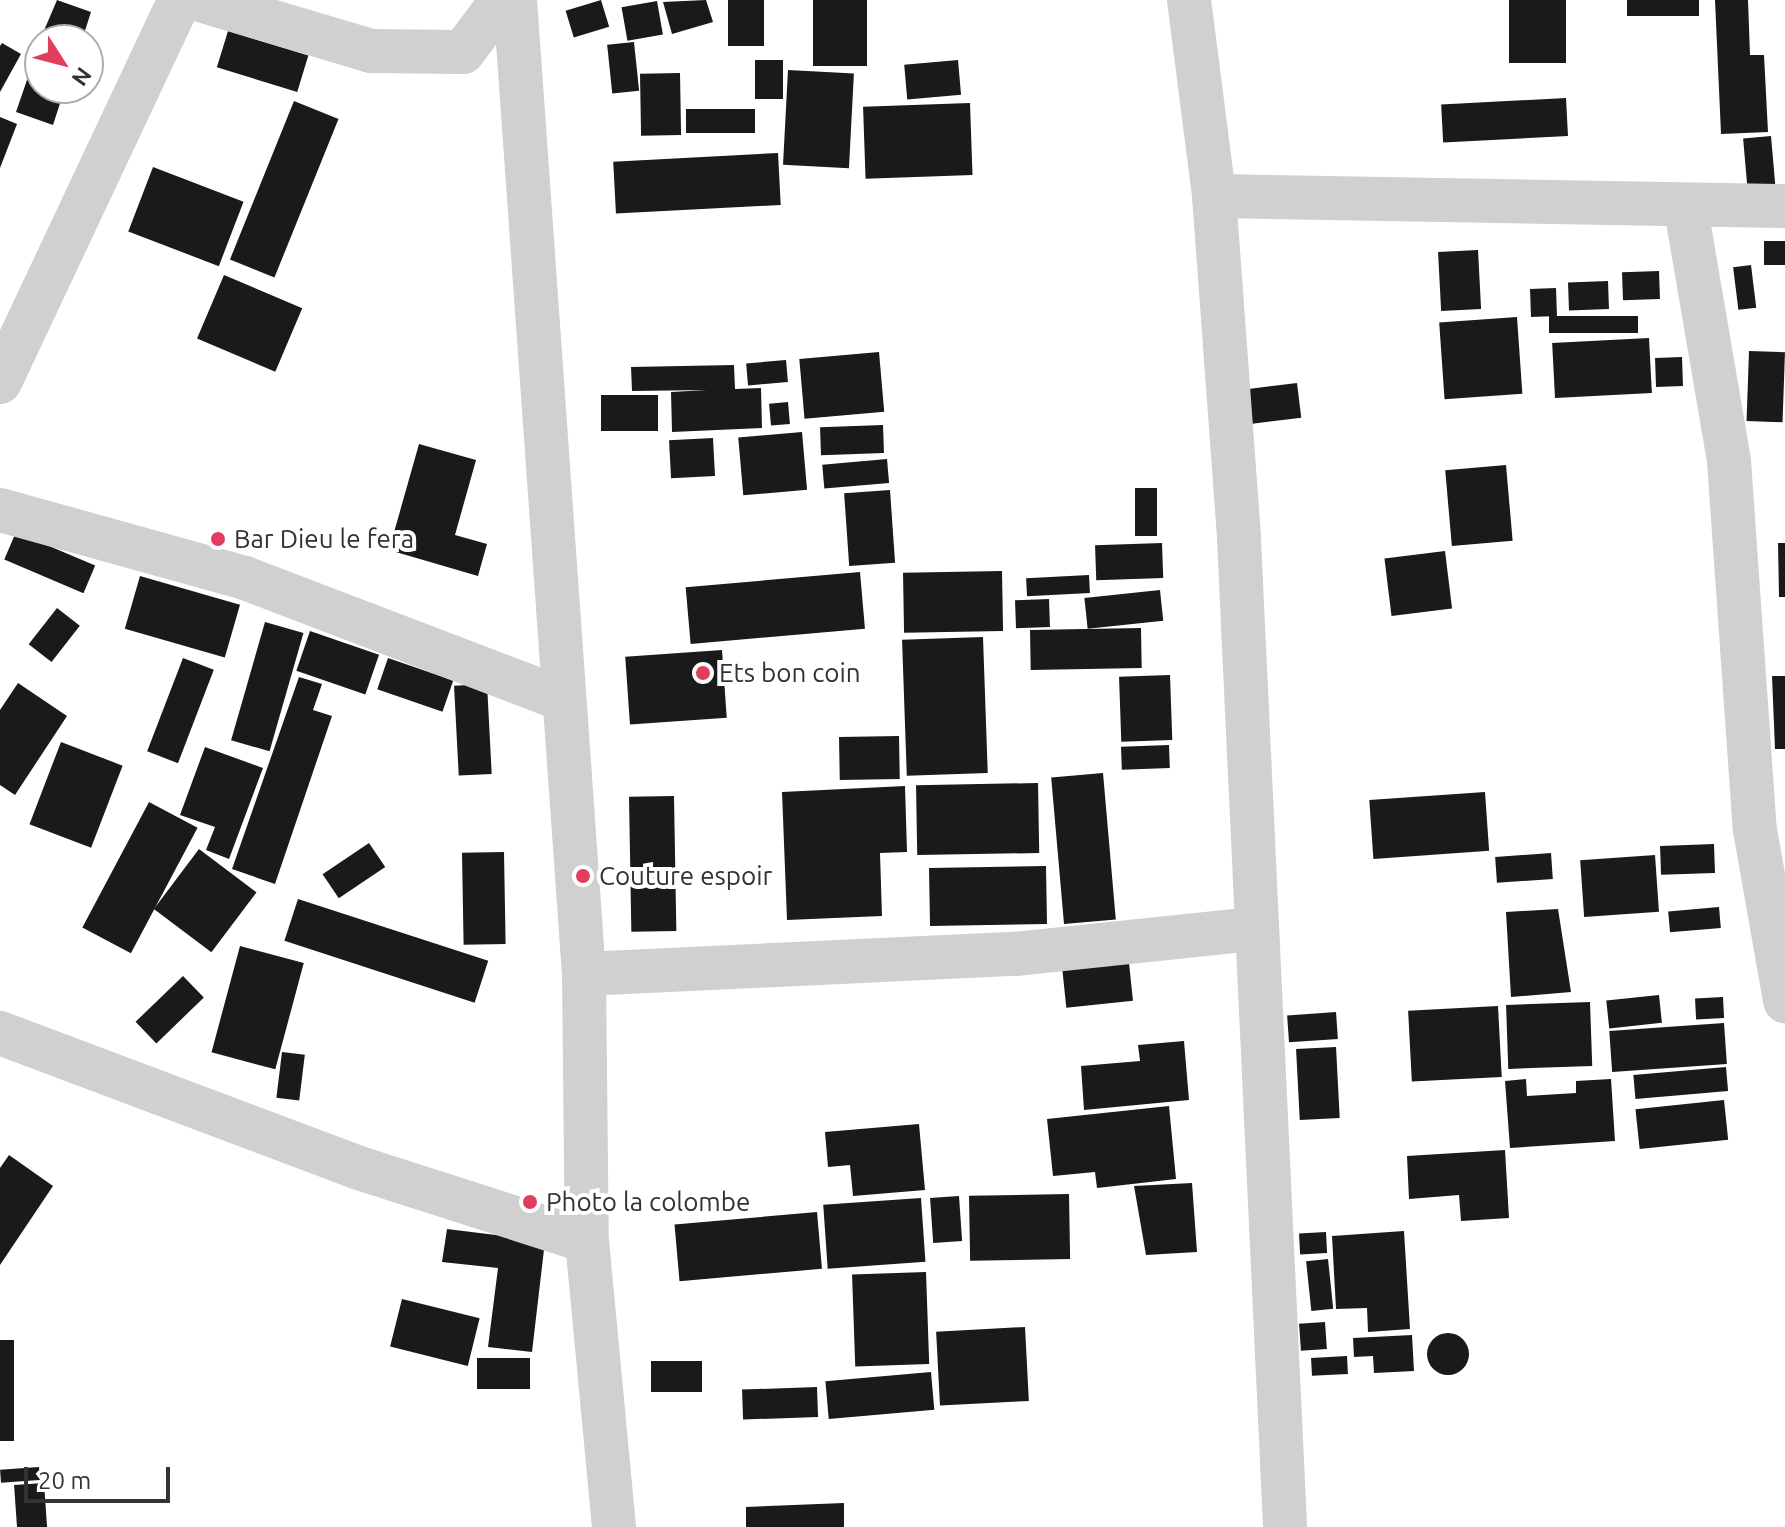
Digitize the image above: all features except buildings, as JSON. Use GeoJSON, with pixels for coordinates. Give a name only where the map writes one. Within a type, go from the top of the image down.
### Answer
{"type":"FeatureCollection","features":[{"type":"Feature","properties":{"kind":"street"},"geometry":{"type":"LineString","coordinates":[[0,382],[180,0]]}},
{"type":"Feature","properties":{"kind":"street"},"geometry":{"type":"LineString","coordinates":[[200,0],[371,51],[463,52],[502,0]]}},
{"type":"Feature","properties":{"kind":"street"},"geometry":{"type":"LineString","coordinates":[[515,0],[541,288],[559,698],[584,974],[587,1241],[614,1527]]}},
{"type":"Feature","properties":{"kind":"street"},"geometry":{"type":"LineString","coordinates":[[1189,0],[1214,196],[1239,539],[1252,929],[1285,1527]]}},
{"type":"Feature","properties":{"kind":"street"},"geometry":{"type":"LineString","coordinates":[[1214,196],[1465,196],[1686,209],[1785,206]]}},
{"type":"Feature","properties":{"kind":"street"},"geometry":{"type":"LineString","coordinates":[[1686,209],[1729,461],[1755,830],[1785,1001]]}},
{"type":"Feature","properties":{"kind":"street"},"geometry":{"type":"LineString","coordinates":[[0,510],[245,578],[559,698]]}},
{"type":"Feature","properties":{"kind":"street"},"geometry":{"type":"LineString","coordinates":[[584,974],[1015,954],[1252,929]]}},
{"type":"Feature","properties":{"kind":"street"},"geometry":{"type":"LineString","coordinates":[[0,1033],[359,1168],[587,1241]]}},
{"type":"Feature","properties":{"kind":"place","name":"Bar Dieu le fera"},"geometry":{"type":"Point","coordinates":[218,539]}},
{"type":"Feature","properties":{"kind":"place","name":"Ets bon coin"},"geometry":{"type":"Point","coordinates":[703,673]}},
{"type":"Feature","properties":{"kind":"place","name":"Couture espoir"},"geometry":{"type":"Point","coordinates":[583,876]}},
{"type":"Feature","properties":{"kind":"place","name":"Photo la colombe"},"geometry":{"type":"Point","coordinates":[530,1202]}}]}
